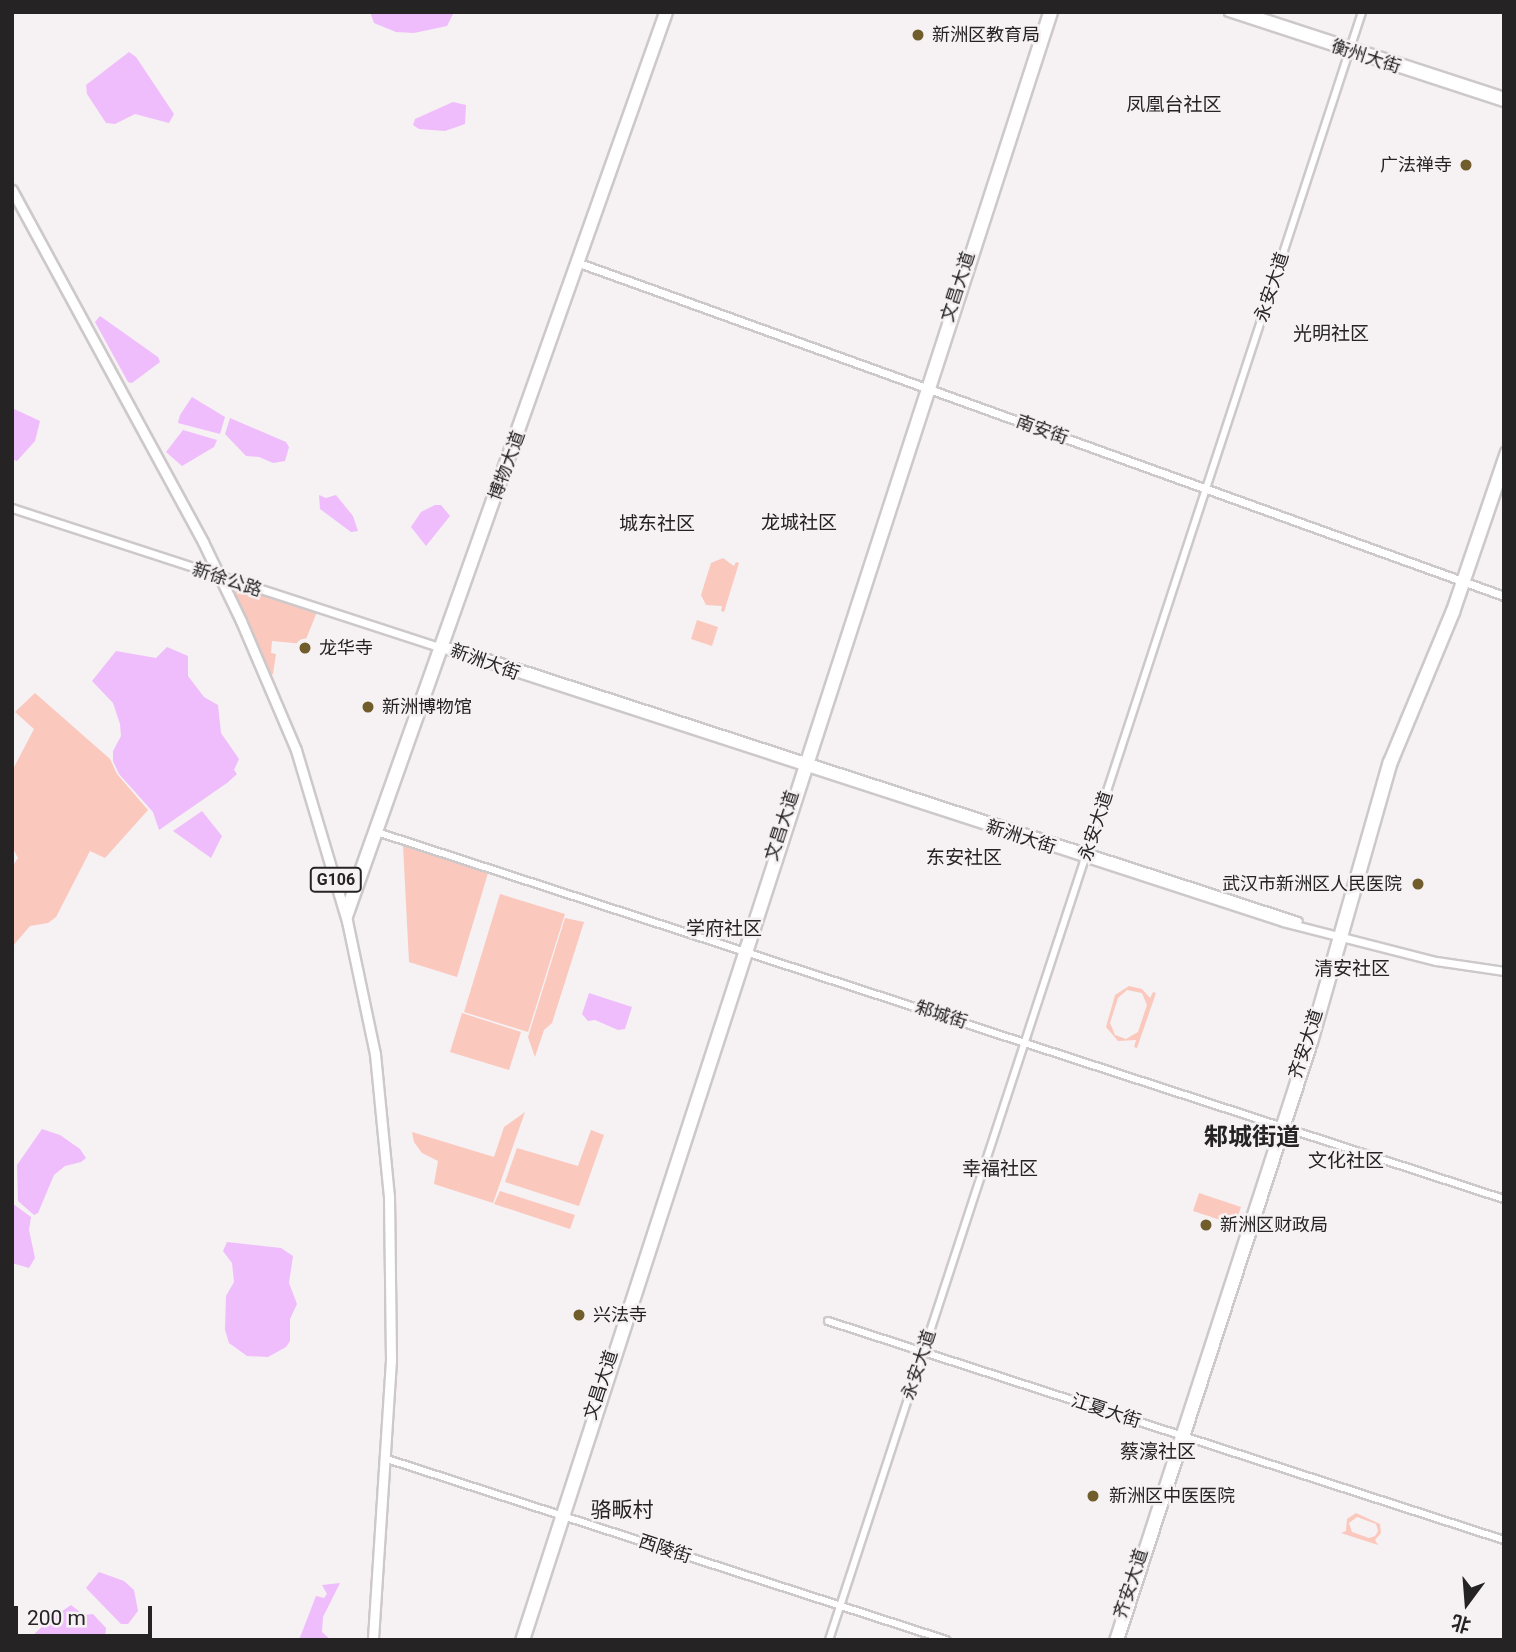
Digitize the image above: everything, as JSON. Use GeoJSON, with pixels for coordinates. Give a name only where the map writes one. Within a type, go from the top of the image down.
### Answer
{"type":"FeatureCollection","features":[{"type":"Feature","properties":{"kind":"highway","name":"G106"},"geometry":{"type":"LineString","coordinates":[[12,190],[221,578],[287,726],[316,810],[345,915],[371,1030],[386,1155],[391,1324],[373,1640]]}},
{"type":"Feature","properties":{"kind":"main road","name":"博物大道"},"geometry":{"type":"LineString","coordinates":[[345,915],[663,12]]}},
{"type":"Feature","properties":{"kind":"main road","name":"博物大道"},"geometry":{"type":"LineString","coordinates":[[345,915],[377,832],[440,647],[668,12]]}},
{"type":"Feature","properties":{"kind":"main road","name":"文昌大道"},"geometry":{"type":"LineString","coordinates":[[928,389],[1047,12]]}},
{"type":"Feature","properties":{"kind":"main road","name":"文昌大道"},"geometry":{"type":"LineString","coordinates":[[519,1640],[1053,12]]}},
{"type":"Feature","properties":{"kind":"main road","name":"衡州大街"},"geometry":{"type":"LineString","coordinates":[[1228,12],[1504,96]]}},
{"type":"Feature","properties":{"kind":"main road","name":"衡州大街"},"geometry":{"type":"LineString","coordinates":[[1247,12],[1504,102]]}},
{"type":"Feature","properties":{"kind":"main road","name":"南安街"},"geometry":{"type":"LineString","coordinates":[[579,263],[1504,596]]}},
{"type":"Feature","properties":{"kind":"main road","name":"齐安大道"},"geometry":{"type":"LineString","coordinates":[[1463,581],[1504,452]]}},
{"type":"Feature","properties":{"kind":"main road","name":"齐安大道"},"geometry":{"type":"LineString","coordinates":[[1113,1640],[1282,1127],[1393,762],[1504,469]]}},
{"type":"Feature","properties":{"kind":"main road","name":"新徐公路"},"geometry":{"type":"LineString","coordinates":[[12,508],[440,647]]}},
{"type":"Feature","properties":{"kind":"main road","name":"新洲大街"},"geometry":{"type":"LineString","coordinates":[[440,647],[454,647],[1087,855],[1285,915],[1311,927],[1436,961],[1504,971]]}},
{"type":"Feature","properties":{"kind":"main road","name":"齐安大道"},"geometry":{"type":"LineString","coordinates":[[1119,1640],[1182,1436]]}},
{"type":"Feature","properties":{"kind":"main road","name":"文昌大道"},"geometry":{"type":"LineString","coordinates":[[524,1640],[561,1516]]}},
{"type":"Feature","properties":{"kind":"street","name":"永安大道"},"geometry":{"type":"LineString","coordinates":[[829,1640],[1362,12]]}},
{"type":"Feature","properties":{"kind":"street","name":"邾城街"},"geometry":{"type":"LineString","coordinates":[[377,832],[1504,1199]]}},
{"type":"Feature","properties":{"kind":"street","name":"江夏大街"},"geometry":{"type":"LineString","coordinates":[[828,1321],[1504,1541]]}},
{"type":"Feature","properties":{"kind":"street","name":"西陵街"},"geometry":{"type":"LineString","coordinates":[[384,1458],[946,1640]]}},
{"type":"Feature","properties":{"kind":"shaded area"},"geometry":{"type":"Polygon","coordinates":[[[370,12],[454,12],[447,26],[414,33],[396,32],[374,23],[370,12]]]}},
{"type":"Feature","properties":{"kind":"shaded area"},"geometry":{"type":"Polygon","coordinates":[[[129,52],[136,57],[174,114],[169,123],[135,114],[115,124],[106,123],[87,94],[86,85],[129,52]]]}},
{"type":"Feature","properties":{"kind":"shaded area"},"geometry":{"type":"Polygon","coordinates":[[[453,102],[466,105],[465,124],[445,131],[419,129],[413,125],[415,119],[453,102]]]}},
{"type":"Feature","properties":{"kind":"shaded area"},"geometry":{"type":"Polygon","coordinates":[[[100,316],[158,357],[160,362],[132,383],[128,382],[95,322],[100,316]]]}},
{"type":"Feature","properties":{"kind":"shaded area"},"geometry":{"type":"Polygon","coordinates":[[[192,397],[225,417],[220,434],[178,423],[192,397]]]}},
{"type":"Feature","properties":{"kind":"shaded area"},"geometry":{"type":"Polygon","coordinates":[[[12,408],[40,421],[35,441],[17,461],[12,459],[12,408]]]}},
{"type":"Feature","properties":{"kind":"shaded area"},"geometry":{"type":"Polygon","coordinates":[[[230,418],[286,442],[289,447],[285,461],[273,463],[259,457],[246,456],[225,434],[230,418]]]}},
{"type":"Feature","properties":{"kind":"shaded area"},"geometry":{"type":"Polygon","coordinates":[[[183,430],[217,440],[214,447],[182,466],[166,452],[183,430]]]}},
{"type":"Feature","properties":{"kind":"shaded area"},"geometry":{"type":"Polygon","coordinates":[[[319,495],[326,498],[336,495],[353,516],[358,531],[351,532],[320,509],[319,495]]]}},
{"type":"Feature","properties":{"kind":"shaded area"},"geometry":{"type":"Polygon","coordinates":[[[441,505],[450,516],[426,546],[411,527],[421,512],[441,505]]]}},
{"type":"Feature","properties":{"kind":"shaded area"},"geometry":{"type":"Polygon","coordinates":[[[723,558],[734,566],[736,562],[739,563],[724,612],[721,611],[722,606],[706,605],[701,595],[711,563],[723,558]]]}},
{"type":"Feature","properties":{"kind":"shaded area"},"geometry":{"type":"Polygon","coordinates":[[[239,587],[317,612],[304,644],[272,641],[271,653],[276,654],[273,674],[269,675],[233,595],[239,587]]]}},
{"type":"Feature","properties":{"kind":"shaded area"},"geometry":{"type":"Polygon","coordinates":[[[697,620],[718,627],[712,646],[691,639],[697,620]]]}},
{"type":"Feature","properties":{"kind":"shaded area"},"geometry":{"type":"Polygon","coordinates":[[[167,647],[188,656],[188,676],[204,697],[218,705],[221,733],[239,759],[234,770],[237,774],[227,783],[159,830],[153,812],[119,774],[113,761],[113,751],[121,736],[120,724],[113,703],[92,681],[116,651],[156,658],[167,647]]]}},
{"type":"Feature","properties":{"kind":"shaded area"},"geometry":{"type":"Polygon","coordinates":[[[35,693],[110,759],[117,774],[148,810],[105,858],[90,851],[56,917],[48,923],[30,926],[12,947],[12,867],[18,858],[12,847],[12,771],[34,729],[15,712],[35,693]]]}},
{"type":"Feature","properties":{"kind":"shaded area"},"geometry":{"type":"Polygon","coordinates":[[[202,811],[222,836],[211,858],[173,831],[202,811]]]}},
{"type":"Feature","properties":{"kind":"shaded area"},"geometry":{"type":"Polygon","coordinates":[[[403,845],[488,873],[457,977],[409,962],[403,845]]]}},
{"type":"Feature","properties":{"kind":"shaded area"},"geometry":{"type":"Polygon","coordinates":[[[500,894],[565,914],[528,1032],[464,1012],[500,894]]]}},
{"type":"Feature","properties":{"kind":"shaded area"},"geometry":{"type":"Polygon","coordinates":[[[565,918],[584,922],[552,1023],[544,1030],[535,1057],[528,1037],[565,918]]]}},
{"type":"Feature","properties":{"kind":"shaded area"},"geometry":{"type":"Polygon","coordinates":[[[1129,986],[1142,989],[1150,998],[1153,992],[1156,993],[1137,1048],[1134,1047],[1136,1040],[1118,1041],[1106,1027],[1115,995],[1129,986]],[[1127,990],[1118,998],[1110,1023],[1115,1035],[1126,1039],[1138,1032],[1147,1005],[1142,993],[1127,990]]]}},
{"type":"Feature","properties":{"kind":"shaded area"},"geometry":{"type":"Polygon","coordinates":[[[589,993],[632,1007],[625,1029],[618,1030],[595,1020],[588,1021],[582,1014],[589,993]]]}},
{"type":"Feature","properties":{"kind":"shaded area"},"geometry":{"type":"Polygon","coordinates":[[[462,1013],[521,1032],[509,1070],[450,1052],[462,1013]]]}},
{"type":"Feature","properties":{"kind":"shaded area"},"geometry":{"type":"Polygon","coordinates":[[[525,1112],[493,1203],[434,1184],[438,1161],[422,1153],[414,1142],[412,1132],[494,1157],[504,1127],[525,1112]]]}},
{"type":"Feature","properties":{"kind":"shaded area"},"geometry":{"type":"Polygon","coordinates":[[[42,1129],[60,1135],[80,1149],[86,1158],[65,1166],[54,1175],[38,1213],[34,1215],[18,1201],[17,1165],[42,1129]]]}},
{"type":"Feature","properties":{"kind":"shaded area"},"geometry":{"type":"Polygon","coordinates":[[[591,1130],[604,1135],[579,1206],[505,1182],[517,1148],[578,1166],[591,1130]]]}},
{"type":"Feature","properties":{"kind":"shaded area"},"geometry":{"type":"Polygon","coordinates":[[[500,1191],[575,1215],[570,1229],[494,1204],[500,1191]]]}},
{"type":"Feature","properties":{"kind":"shaded area"},"geometry":{"type":"Polygon","coordinates":[[[1199,1193],[1241,1207],[1235,1225],[1193,1211],[1199,1193]]]}},
{"type":"Feature","properties":{"kind":"shaded area"},"geometry":{"type":"Polygon","coordinates":[[[12,1203],[31,1217],[29,1230],[35,1258],[29,1268],[12,1263],[12,1203]]]}},
{"type":"Feature","properties":{"kind":"shaded area"},"geometry":{"type":"Polygon","coordinates":[[[227,1242],[281,1248],[293,1256],[289,1283],[297,1304],[290,1319],[290,1341],[286,1347],[268,1357],[247,1356],[229,1343],[225,1330],[226,1296],[234,1282],[232,1263],[223,1251],[227,1242]]]}},
{"type":"Feature","properties":{"kind":"shaded area"},"geometry":{"type":"Polygon","coordinates":[[[1356,1513],[1380,1524],[1381,1533],[1375,1540],[1378,1545],[1341,1533],[1346,1531],[1347,1519],[1356,1513]],[[1357,1517],[1349,1523],[1352,1532],[1369,1538],[1375,1536],[1378,1531],[1376,1524],[1357,1517]]]}},
{"type":"Feature","properties":{"kind":"shaded area"},"geometry":{"type":"Polygon","coordinates":[[[99,1572],[124,1581],[134,1590],[138,1611],[128,1624],[121,1624],[86,1588],[99,1572]]]}},
{"type":"Feature","properties":{"kind":"shaded area"},"geometry":{"type":"Polygon","coordinates":[[[340,1583],[323,1617],[322,1632],[331,1640],[299,1640],[316,1596],[324,1598],[327,1594],[322,1585],[340,1583]]]}},
{"type":"Feature","properties":{"kind":"shaded area"},"geometry":{"type":"Polygon","coordinates":[[[71,1605],[84,1615],[93,1614],[106,1628],[105,1640],[28,1640],[49,1620],[71,1605]]]}},
{"type":"Feature","properties":{"kind":"place","name":"新洲区教育局"},"geometry":{"type":"Point","coordinates":[918,35]}},
{"type":"Feature","properties":{"kind":"place","name":"广法禅寺"},"geometry":{"type":"Point","coordinates":[1466,165]}},
{"type":"Feature","properties":{"kind":"place","name":"龙华寺"},"geometry":{"type":"Point","coordinates":[305,648]}},
{"type":"Feature","properties":{"kind":"place","name":"新洲博物馆"},"geometry":{"type":"Point","coordinates":[368,707]}},
{"type":"Feature","properties":{"kind":"place","name":"武汉市新洲区人民医院"},"geometry":{"type":"Point","coordinates":[1418,884]}},
{"type":"Feature","properties":{"kind":"place","name":"新洲区财政局"},"geometry":{"type":"Point","coordinates":[1206,1225]}},
{"type":"Feature","properties":{"kind":"place","name":"兴法寺"},"geometry":{"type":"Point","coordinates":[579,1315]}},
{"type":"Feature","properties":{"kind":"place","name":"新洲区中医医院"},"geometry":{"type":"Point","coordinates":[1093,1496]}},
{"type":"Feature","properties":{"kind":"district","name":"凤凰台社区"},"geometry":{"type":"Point","coordinates":[1174,105]}},
{"type":"Feature","properties":{"kind":"district","name":"光明社区"},"geometry":{"type":"Point","coordinates":[1331,334]}},
{"type":"Feature","properties":{"kind":"district","name":"龙城社区"},"geometry":{"type":"Point","coordinates":[799,523]}},
{"type":"Feature","properties":{"kind":"district","name":"城东社区"},"geometry":{"type":"Point","coordinates":[657,524]}},
{"type":"Feature","properties":{"kind":"district","name":"东安社区"},"geometry":{"type":"Point","coordinates":[964,858]}},
{"type":"Feature","properties":{"kind":"district","name":"学府社区"},"geometry":{"type":"Point","coordinates":[724,929]}},
{"type":"Feature","properties":{"kind":"district","name":"清安社区"},"geometry":{"type":"Point","coordinates":[1352,969]}},
{"type":"Feature","properties":{"kind":"district","name":"邾城街道"},"geometry":{"type":"Point","coordinates":[1252,1138]}},
{"type":"Feature","properties":{"kind":"district","name":"文化社区"},"geometry":{"type":"Point","coordinates":[1346,1161]}},
{"type":"Feature","properties":{"kind":"district","name":"幸福社区"},"geometry":{"type":"Point","coordinates":[1000,1169]}},
{"type":"Feature","properties":{"kind":"district","name":"蔡濠社区"},"geometry":{"type":"Point","coordinates":[1158,1452]}},
{"type":"Feature","properties":{"kind":"district","name":"骆畈村"},"geometry":{"type":"Point","coordinates":[622,1510]}}]}
